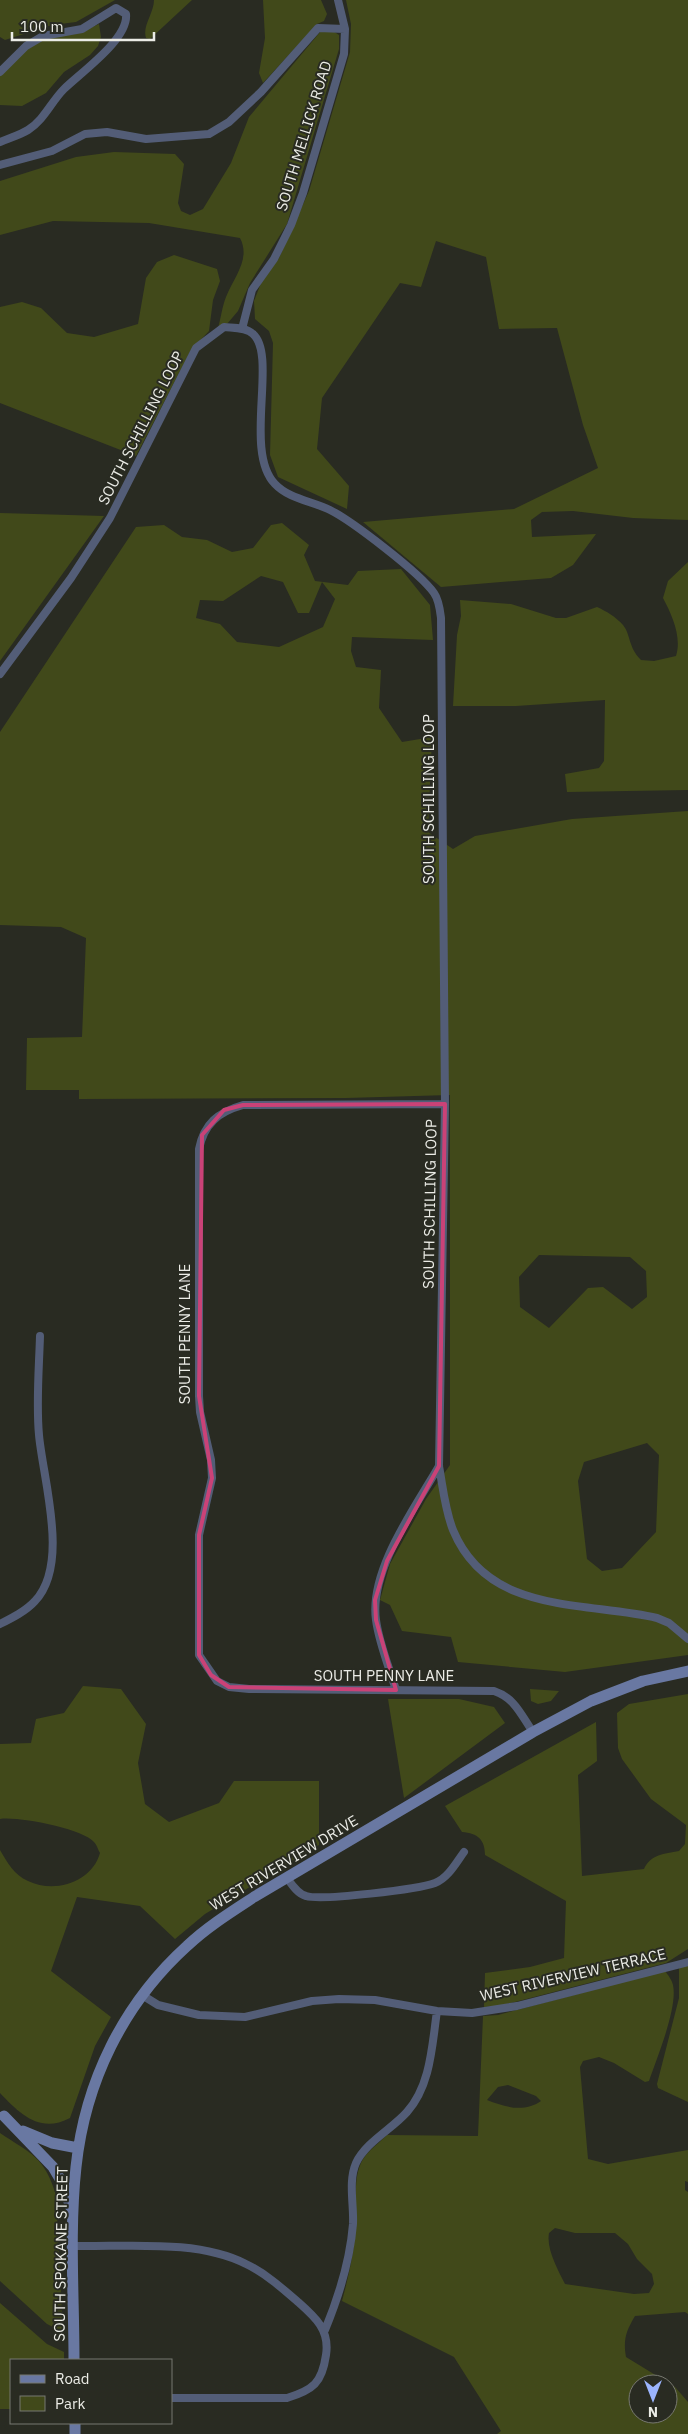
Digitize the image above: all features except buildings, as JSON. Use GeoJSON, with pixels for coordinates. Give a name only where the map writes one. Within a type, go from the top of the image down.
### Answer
{"type":"FeatureCollection","features":[{"type":"Feature","properties":{"kind":"street","name":"SOUTH MELLICK ROAD"},"geometry":{"type":"LineString","coordinates":[[242,329],[247,303],[252,290],[274,259],[291,224],[303,192],[344,54],[345,29],[338,0]]}},
{"type":"Feature","properties":{"kind":"street"},"geometry":{"type":"LineString","coordinates":[[0,72],[26,46],[43,36],[82,29],[116,8],[126,14],[124,26],[107,50],[63,90],[41,119],[28,130],[0,142]]}},
{"type":"Feature","properties":{"kind":"street"},"geometry":{"type":"LineString","coordinates":[[0,165],[52,151],[85,134],[107,132],[146,139],[209,134],[229,122],[256,96],[318,28],[345,29]]}},
{"type":"Feature","properties":{"kind":"street","name":"SOUTH SCHILLING LOOP"},"geometry":{"type":"LineString","coordinates":[[0,674],[71,578],[110,518],[196,348],[224,327],[242,329],[252,333],[259,341],[262,376],[261,446],[264,469],[275,484],[285,492],[329,510],[350,522],[410,569],[434,593],[439,604],[441,618],[445,1104],[439,1466],[445,1505],[453,1530],[471,1557],[494,1580],[529,1598],[657,1618],[668,1622],[688,1639]]}},
{"type":"Feature","properties":{"kind":"street","name":"SOUTH PENNY LANE"},"geometry":{"type":"LineString","coordinates":[[445,1104],[242,1105],[224,1110],[210,1122],[202,1135],[199,1149],[199,1396],[200,1412],[211,1460],[212,1478],[199,1535],[199,1656],[217,1681],[228,1687],[250,1690],[494,1691],[509,1697],[515,1703],[533,1732]]}},
{"type":"Feature","properties":{"kind":"street"},"geometry":{"type":"LineString","coordinates":[[0,1624],[17,1616],[36,1601],[48,1582],[52,1562],[52,1517],[38,1434],[40,1336]]}},
{"type":"Feature","properties":{"kind":"street"},"geometry":{"type":"LineString","coordinates":[[396,1690],[376,1620],[375,1600],[387,1561],[439,1466]]}},
{"type":"Feature","properties":{"kind":"street","name":"WEST RIVERVIEW DRIVE"},"geometry":{"type":"LineString","coordinates":[[78,2148],[87,2109],[109,2047],[142,1995],[187,1945],[213,1924],[533,1732],[601,1697],[643,1681],[688,1671]]}},
{"type":"Feature","properties":{"kind":"street"},"geometry":{"type":"LineString","coordinates":[[287,1878],[298,1892],[312,1898],[374,1894],[436,1883],[447,1875],[464,1852]]}},
{"type":"Feature","properties":{"kind":"street","name":"WEST RIVERVIEW TERRACE"},"geometry":{"type":"LineString","coordinates":[[142,1995],[158,2005],[199,2015],[245,2018],[312,2001],[339,1999],[375,2000],[437,2011],[472,2013],[496,2011],[688,1962]]}},
{"type":"Feature","properties":{"kind":"street"},"geometry":{"type":"LineString","coordinates":[[172,2398],[287,2398],[304,2393],[315,2387],[322,2372],[326,2355],[325,2330],[336,2305],[348,2262],[353,2222],[353,2176],[356,2163],[362,2154],[407,2112],[420,2094],[427,2072],[437,2011]]}},
{"type":"Feature","properties":{"kind":"street"},"geometry":{"type":"LineString","coordinates":[[2,2114],[27,2134],[52,2143],[78,2148]]}},
{"type":"Feature","properties":{"kind":"street"},"geometry":{"type":"LineString","coordinates":[[2,2114],[53,2166],[63,2184],[73,2213]]}},
{"type":"Feature","properties":{"kind":"street","name":"SOUTH SPOKANE STREET"},"geometry":{"type":"LineString","coordinates":[[74,2359],[73,2213],[78,2148]]}},
{"type":"Feature","properties":{"kind":"street"},"geometry":{"type":"LineString","coordinates":[[74,2246],[182,2248],[227,2256],[247,2264],[277,2284],[311,2313],[325,2330]]}},
{"type":"Feature","properties":{"kind":"highlighted area"},"geometry":{"type":"Polygon","coordinates":[[[445,1104],[439,1466],[387,1561],[375,1600],[376,1620],[396,1690],[229,1687],[211,1675],[199,1655],[199,1535],[212,1478],[199,1396],[202,1135],[224,1110],[243,1105],[445,1104]]]}},
{"type":"Feature","properties":{"kind":"green space"},"geometry":{"type":"Polygon","coordinates":[[[0,0],[115,0],[76,22],[52,25],[5,40],[0,37],[0,0]]]}},
{"type":"Feature","properties":{"kind":"green space"},"geometry":{"type":"Polygon","coordinates":[[[154,0],[192,0],[150,39],[146,38],[145,33],[154,0]]]}},
{"type":"Feature","properties":{"kind":"green space"},"geometry":{"type":"Polygon","coordinates":[[[263,0],[321,0],[327,14],[324,21],[317,24],[263,83],[259,73],[265,38],[263,0]]]}},
{"type":"Feature","properties":{"kind":"green space"},"geometry":{"type":"Polygon","coordinates":[[[346,0],[688,0],[688,520],[633,518],[573,511],[542,512],[531,520],[532,537],[596,534],[573,565],[551,578],[441,587],[363,522],[514,509],[598,468],[583,425],[557,328],[499,329],[486,257],[436,241],[421,287],[400,283],[322,398],[317,449],[349,486],[347,509],[278,477],[270,455],[273,343],[269,331],[255,319],[254,301],[261,283],[279,258],[309,191],[350,52],[351,24],[346,0]]]}},
{"type":"Feature","properties":{"kind":"green space"},"geometry":{"type":"Polygon","coordinates":[[[99,24],[101,37],[98,46],[90,55],[64,72],[46,93],[22,106],[0,105],[0,74],[27,48],[52,36],[76,34],[99,24]]]}},
{"type":"Feature","properties":{"kind":"green space"},"geometry":{"type":"Polygon","coordinates":[[[321,31],[333,31],[339,35],[339,49],[287,224],[250,283],[238,311],[227,324],[218,328],[223,305],[243,261],[244,253],[240,238],[149,223],[53,221],[0,235],[0,181],[76,157],[114,152],[175,154],[184,164],[178,203],[181,211],[190,215],[203,209],[231,163],[249,117],[321,31]]]}},
{"type":"Feature","properties":{"kind":"green space"},"geometry":{"type":"Polygon","coordinates":[[[174,255],[217,269],[220,281],[213,300],[209,331],[191,350],[136,456],[0,403],[0,307],[22,302],[41,308],[67,333],[94,337],[138,324],[146,278],[157,262],[174,255]]]}},
{"type":"Feature","properties":{"kind":"green space"},"geometry":{"type":"Polygon","coordinates":[[[0,513],[104,516],[0,661],[0,513]]]}},
{"type":"Feature","properties":{"kind":"green space"},"geometry":{"type":"Polygon","coordinates":[[[282,523],[309,545],[304,555],[315,581],[348,585],[358,571],[401,569],[430,605],[433,640],[352,637],[351,651],[356,667],[381,670],[379,708],[402,742],[432,737],[428,832],[453,849],[475,836],[572,819],[688,811],[688,1655],[565,1672],[458,1662],[451,1637],[402,1631],[390,1605],[380,1600],[390,1564],[426,1499],[450,1465],[450,1095],[346,1098],[79,1099],[79,1090],[26,1090],[27,1038],[82,1037],[86,938],[61,927],[0,925],[0,732],[136,527],[164,525],[182,537],[207,540],[232,552],[253,548],[271,525],[282,523]],[[261,576],[223,601],[200,600],[196,618],[220,624],[237,642],[279,647],[323,627],[335,599],[322,582],[309,613],[298,613],[283,582],[261,576]],[[539,1255],[519,1277],[520,1307],[549,1328],[588,1288],[603,1287],[632,1309],[647,1297],[646,1271],[630,1257],[539,1255]],[[647,1443],[584,1462],[578,1481],[587,1559],[602,1571],[622,1568],[656,1532],[659,1455],[647,1443]]]}},
{"type":"Feature","properties":{"kind":"green space"},"geometry":{"type":"Polygon","coordinates":[[[688,562],[688,790],[567,792],[565,774],[599,768],[604,761],[605,700],[516,706],[453,706],[457,635],[461,616],[460,600],[511,604],[556,618],[566,618],[597,607],[611,614],[623,625],[634,650],[641,660],[654,661],[676,656],[678,649],[677,634],[673,619],[663,598],[668,581],[688,562]]]}},
{"type":"Feature","properties":{"kind":"green space"},"geometry":{"type":"Polygon","coordinates":[[[83,1686],[121,1689],[146,1724],[138,1763],[145,1804],[169,1822],[219,1803],[234,1781],[319,1781],[319,1845],[205,1914],[175,1939],[140,1906],[77,1897],[51,1971],[111,2017],[95,2046],[70,2118],[49,2124],[40,2123],[23,2114],[0,2093],[0,1850],[11,1868],[23,1878],[39,1885],[50,1886],[61,1886],[81,1878],[96,1863],[100,1853],[94,1842],[77,1832],[35,1822],[0,1819],[0,1744],[31,1743],[36,1719],[64,1713],[83,1686]]]}},
{"type":"Feature","properties":{"kind":"green space"},"geometry":{"type":"Polygon","coordinates":[[[530,1689],[559,1691],[551,1701],[538,1704],[531,1701],[530,1689]]]}},
{"type":"Feature","properties":{"kind":"green space"},"geometry":{"type":"Polygon","coordinates":[[[688,1694],[688,1949],[666,1963],[499,2006],[484,2007],[485,1973],[530,1967],[564,1958],[566,1901],[485,1855],[482,1841],[472,1834],[462,1832],[445,1806],[596,1722],[597,1761],[578,1775],[582,1876],[644,1869],[650,1860],[663,1854],[679,1851],[685,1844],[686,1825],[651,1799],[622,1759],[618,1748],[617,1713],[629,1704],[688,1694]]]}},
{"type":"Feature","properties":{"kind":"green space"},"geometry":{"type":"Polygon","coordinates":[[[388,1699],[459,1699],[494,1707],[505,1723],[404,1798],[388,1699]]]}},
{"type":"Feature","properties":{"kind":"green space"},"geometry":{"type":"Polygon","coordinates":[[[688,1965],[688,2102],[658,2088],[657,2084],[679,1998],[679,1968],[688,1965]]]}},
{"type":"Feature","properties":{"kind":"green space"},"geometry":{"type":"Polygon","coordinates":[[[665,1971],[672,1981],[674,1994],[670,2019],[649,2081],[645,2082],[614,2063],[599,2057],[583,2061],[580,2067],[588,2159],[608,2164],[688,2150],[688,2182],[685,2181],[685,2190],[688,2192],[688,2314],[685,2312],[635,2316],[627,2331],[625,2346],[626,2357],[654,2374],[628,2374],[628,2424],[678,2424],[678,2390],[688,2402],[688,2434],[497,2434],[501,2431],[454,2357],[342,2301],[354,2242],[356,2184],[363,2159],[387,2135],[478,2136],[483,2016],[498,2015],[665,1971]],[[508,2085],[498,2087],[487,2100],[508,2107],[521,2108],[535,2105],[541,2101],[536,2096],[508,2085]],[[555,2228],[549,2233],[549,2246],[565,2284],[634,2294],[649,2293],[654,2284],[652,2274],[637,2259],[628,2244],[615,2233],[575,2233],[555,2228]]]}},
{"type":"Feature","properties":{"kind":"green space"},"geometry":{"type":"Polygon","coordinates":[[[0,2133],[35,2157],[47,2172],[56,2195],[63,2332],[47,2324],[0,2281],[0,2133]]]}},
{"type":"Feature","properties":{"kind":"green space"},"geometry":{"type":"Polygon","coordinates":[[[0,2303],[47,2344],[64,2352],[64,2359],[10,2359],[10,2409],[0,2409],[0,2303]]]}}]}
